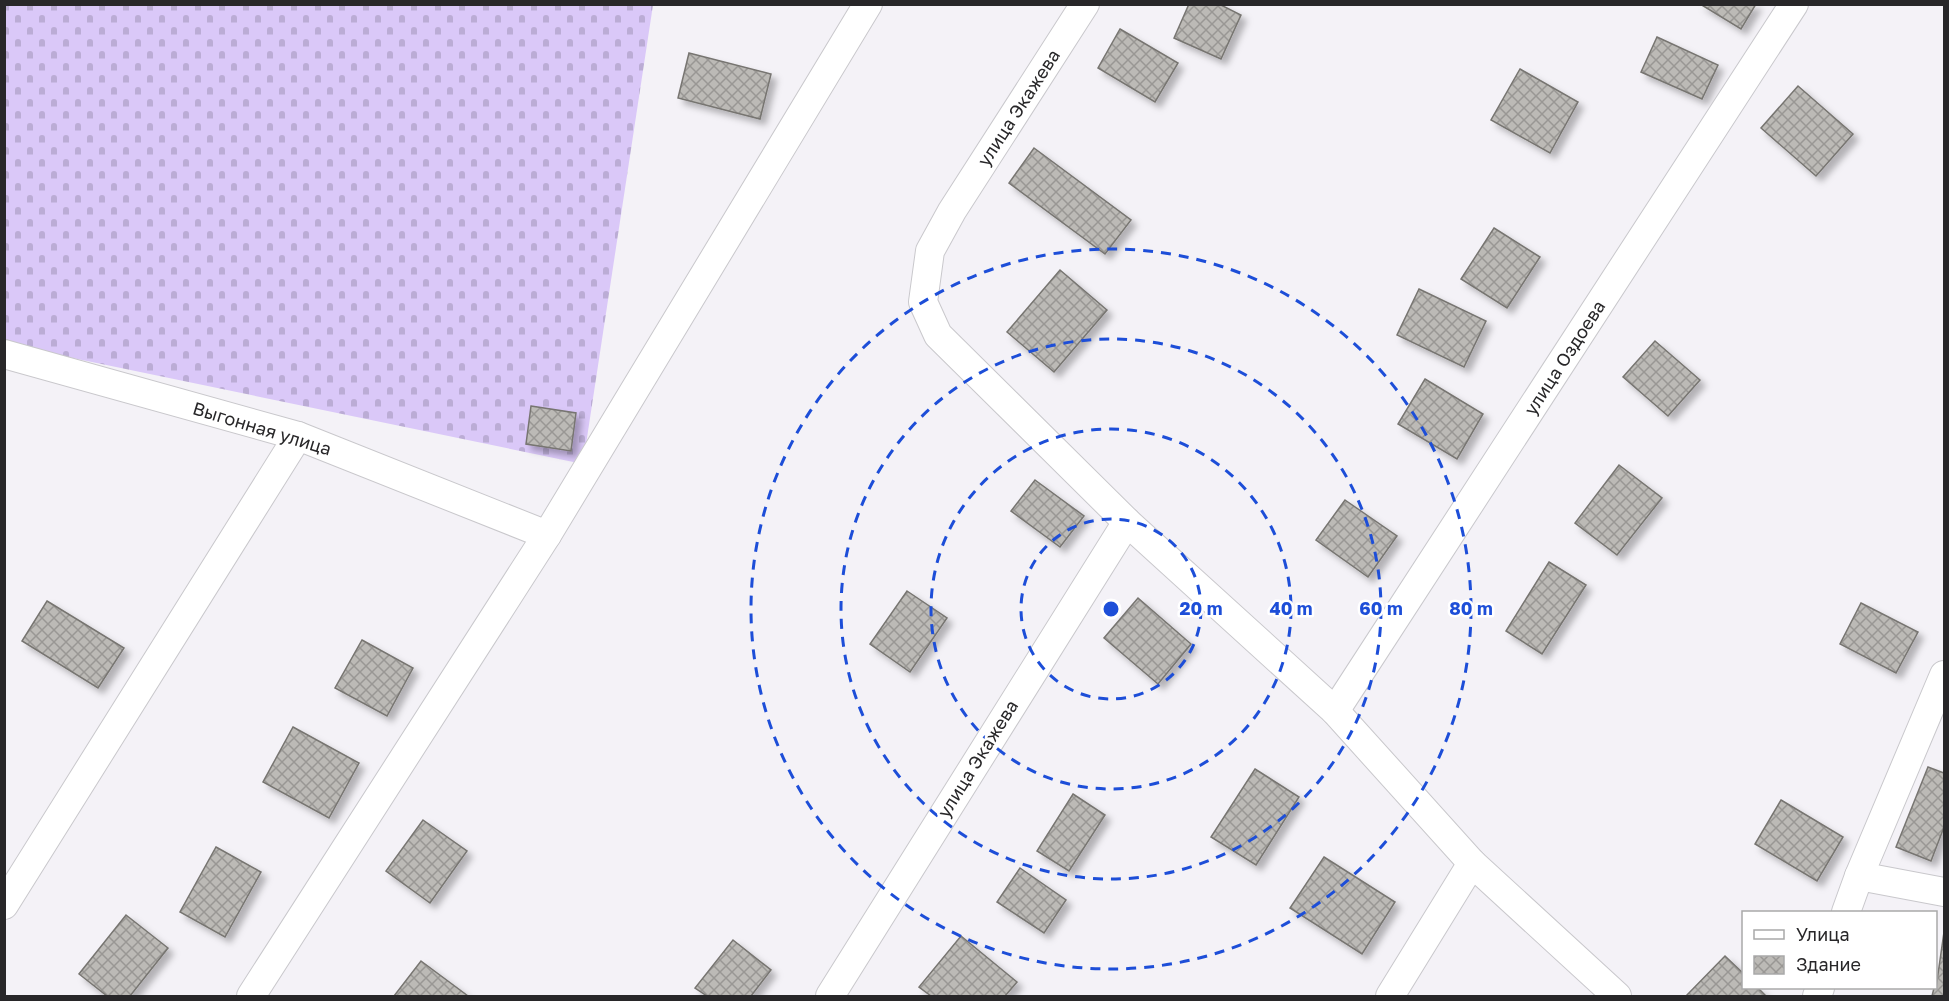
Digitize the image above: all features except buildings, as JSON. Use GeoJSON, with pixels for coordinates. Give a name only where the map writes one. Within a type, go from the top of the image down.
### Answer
{"type":"FeatureCollection","features":[{"type":"Feature","properties":{"kind":"street"},"geometry":{"type":"LineString","coordinates":[[252,996],[547,536],[868,4]]}},
{"type":"Feature","properties":{"kind":"street","name":"улица Экажева"},"geometry":{"type":"LineString","coordinates":[[1085,4],[952,211],[930,251],[923,302],[938,335],[1127,522],[1335,711],[1472,862],[1617,996]]}},
{"type":"Feature","properties":{"kind":"street","name":"улица Оздоева"},"geometry":{"type":"LineString","coordinates":[[1335,711],[1794,4]]}},
{"type":"Feature","properties":{"kind":"street","name":"Выгонная улица"},"geometry":{"type":"LineString","coordinates":[[4,354],[298,436],[547,536]]}},
{"type":"Feature","properties":{"kind":"street"},"geometry":{"type":"LineString","coordinates":[[4,905],[298,436]]}},
{"type":"Feature","properties":{"kind":"street","name":"улица Экажева"},"geometry":{"type":"LineString","coordinates":[[830,996],[1127,522]]}},
{"type":"Feature","properties":{"kind":"street"},"geometry":{"type":"LineString","coordinates":[[1846,911],[1944,675]]}},
{"type":"Feature","properties":{"kind":"street"},"geometry":{"type":"LineString","coordinates":[[1390,996],[1472,862]]}},
{"type":"Feature","properties":{"kind":"street"},"geometry":{"type":"LineString","coordinates":[[1859,876],[1944,892]]}},
{"type":"Feature","properties":{"kind":"green space"},"geometry":{"type":"Polygon","coordinates":[[[5,5],[653,5],[583,464],[5,344],[5,5]]]}}]}
